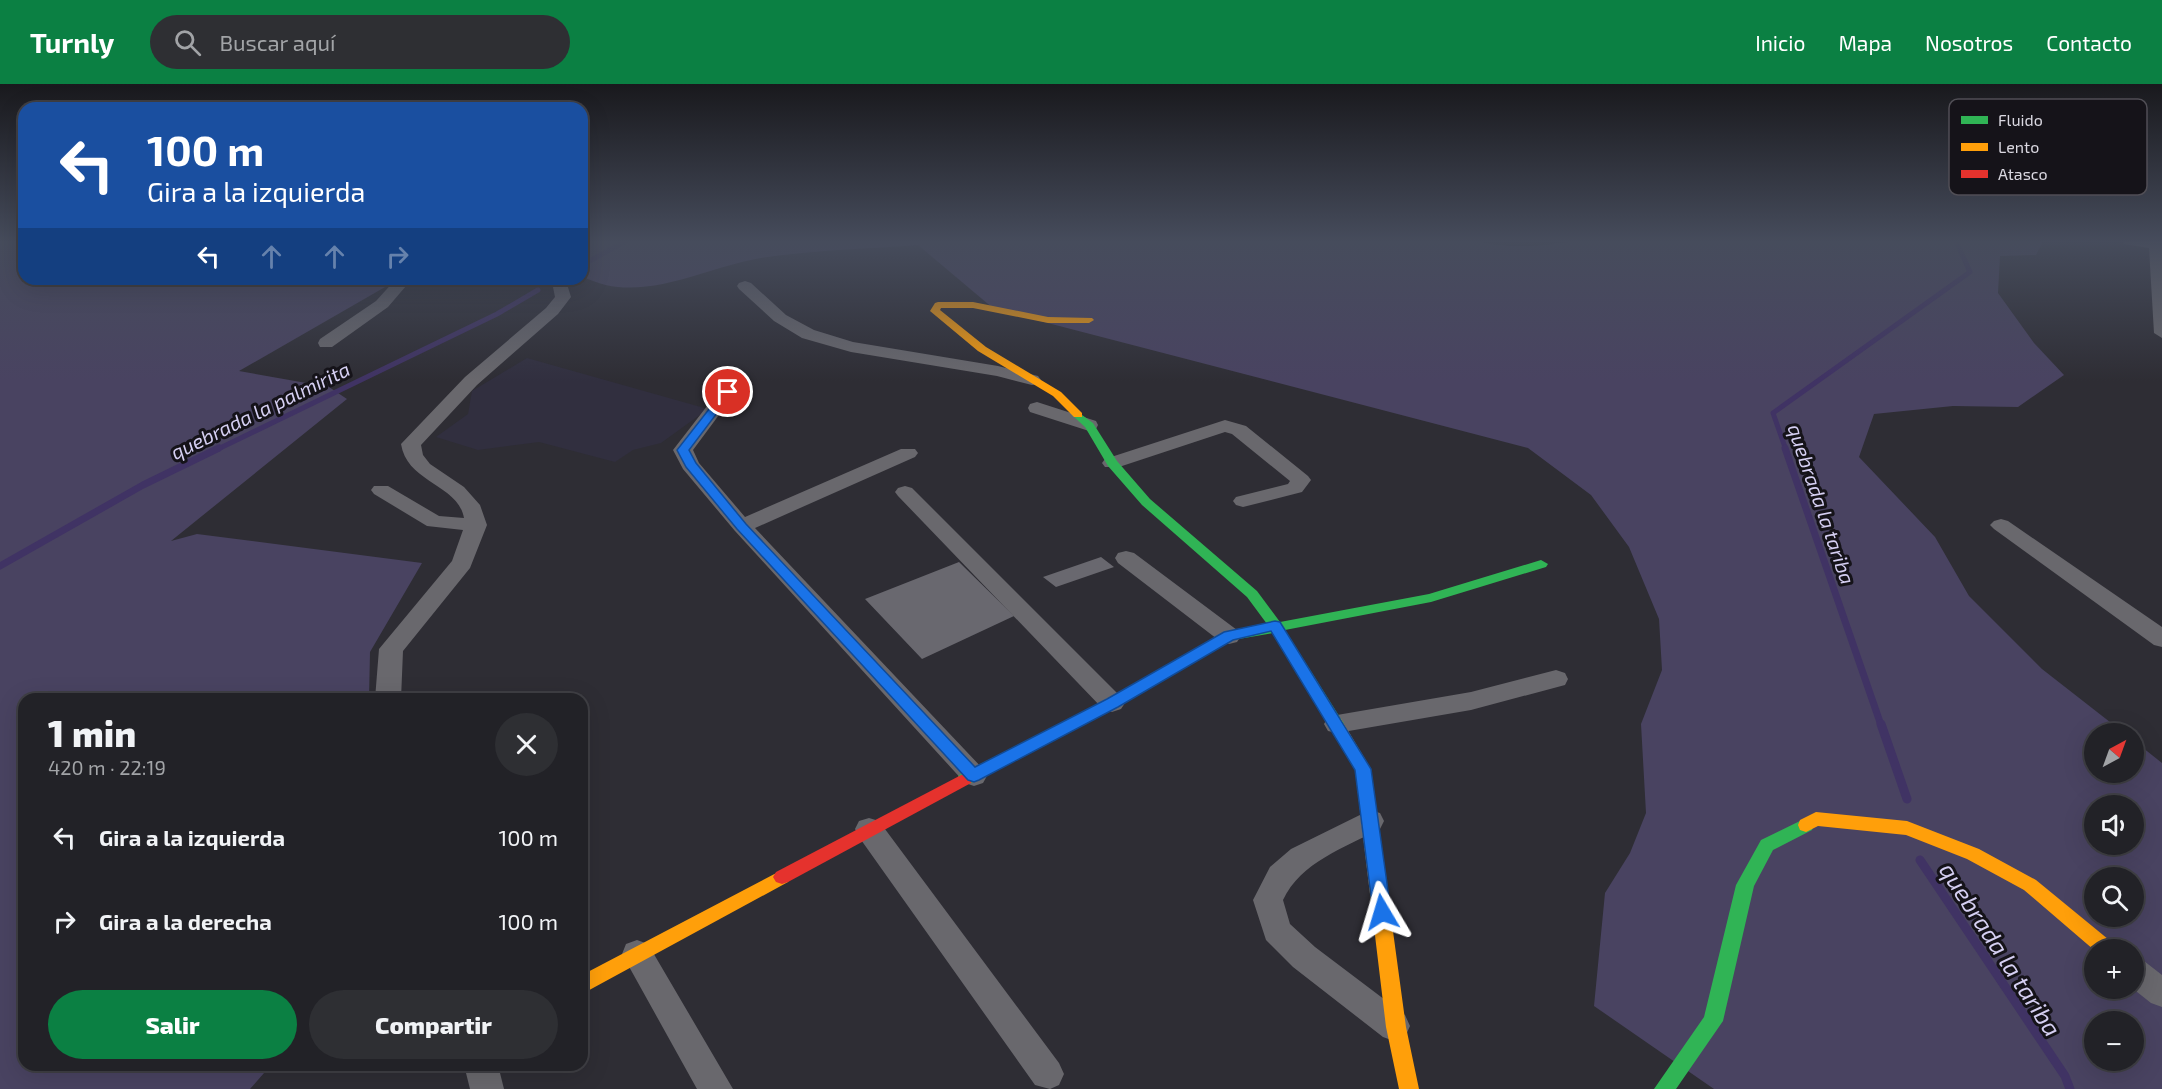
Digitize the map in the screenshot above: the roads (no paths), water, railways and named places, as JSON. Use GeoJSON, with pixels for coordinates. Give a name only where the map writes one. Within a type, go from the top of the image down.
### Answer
{"type":"FeatureCollection","features":[{"type":"Feature","properties":{"kind":"street"},"geometry":{"type":"LineString","coordinates":[[326,343],[382,304],[396,288]]}},
{"type":"Feature","properties":{"kind":"street"},"geometry":{"type":"LineString","coordinates":[[388,693],[391,649],[462,563],[476,525],[473,509],[457,491],[423,468],[413,456],[411,444],[471,381],[552,311],[563,297],[562,288]]}},
{"type":"Feature","properties":{"kind":"street"},"geometry":{"type":"LineString","coordinates":[[747,288],[780,318],[808,334],[851,347],[998,371],[1039,382]]}},
{"type":"Feature","properties":{"kind":"street"},"geometry":{"type":"LineString","coordinates":[[2159,288],[2162,333]]}},
{"type":"Feature","properties":{"kind":"street"},"geometry":{"type":"LineString","coordinates":[[1089,320],[1035,319],[953,302],[938,304],[935,311],[982,349],[1057,394],[1089,425],[1112,463],[1146,502],[1252,594],[1337,724],[1363,769],[1396,1027],[1409,1089]]}},
{"type":"Feature","properties":{"kind":"street"},"geometry":{"type":"LineString","coordinates":[[728,392],[683,450],[690,465],[742,526],[974,776]]}},
{"type":"Feature","properties":{"kind":"street"},"geometry":{"type":"LineString","coordinates":[[1037,408],[1089,425]]}},
{"type":"Feature","properties":{"kind":"street"},"geometry":{"type":"LineString","coordinates":[[1112,463],[1225,426],[1239,430],[1301,480],[1295,488],[1243,501]]}},
{"type":"Feature","properties":{"kind":"street"},"geometry":{"type":"LineString","coordinates":[[742,526],[908,453]]}},
{"type":"Feature","properties":{"kind":"street"},"geometry":{"type":"LineString","coordinates":[[381,490],[434,522],[476,525]]}},
{"type":"Feature","properties":{"kind":"street"},"geometry":{"type":"LineString","coordinates":[[905,492],[1112,703]]}},
{"type":"Feature","properties":{"kind":"street"},"geometry":{"type":"LineString","coordinates":[[2001,525],[2162,639]]}},
{"type":"Feature","properties":{"kind":"street"},"geometry":{"type":"LineString","coordinates":[[1126,558],[1229,636]]}},
{"type":"Feature","properties":{"kind":"street"},"geometry":{"type":"LineString","coordinates":[[588,982],[869,829],[1112,703],[1229,636],[1431,598],[1483,580],[1541,564]]}},
{"type":"Feature","properties":{"kind":"street"},"geometry":{"type":"LineString","coordinates":[[1337,724],[1471,701],[1556,679]]}},
{"type":"Feature","properties":{"kind":"street"},"geometry":{"type":"LineString","coordinates":[[1664,1089],[1713,1021],[1745,885],[1767,844],[1816,819],[1907,828],[1972,854],[2030,885],[2094,939]]}},
{"type":"Feature","properties":{"kind":"street"},"geometry":{"type":"LineString","coordinates":[[1370,821],[1301,857],[1280,876],[1268,900],[1277,931],[1304,957],[1396,1027]]}},
{"type":"Feature","properties":{"kind":"street"},"geometry":{"type":"LineString","coordinates":[[869,829],[1047,1074]]}},
{"type":"Feature","properties":{"kind":"street"},"geometry":{"type":"LineString","coordinates":[[637,954],[716,1089]]}},
{"type":"Feature","properties":{"kind":"street"},"geometry":{"type":"LineString","coordinates":[[2144,979],[2162,993]]}},
{"type":"Feature","properties":{"kind":"street"},"geometry":{"type":"LineString","coordinates":[[482,1071],[487,1089]]}},
{"type":"Feature","properties":{"kind":"waterway","name":"quebrada la tariba"},"geometry":{"type":"LineString","coordinates":[[1786,450],[1773,413],[1948,288]]}},
{"type":"Feature","properties":{"kind":"waterway","name":"quebrada la palmirita"},"geometry":{"type":"LineString","coordinates":[[216,450],[497,314],[538,290]]}},
{"type":"Feature","properties":{"kind":"waterway","name":"quebrada la palmirita"},"geometry":{"type":"LineString","coordinates":[[0,566],[143,485],[219,448]]}},
{"type":"Feature","properties":{"kind":"waterway","name":"quebrada la tariba"},"geometry":{"type":"LineString","coordinates":[[1785,448],[1881,725]]}},
{"type":"Feature","properties":{"kind":"waterway","name":"quebrada la tariba"},"geometry":{"type":"LineString","coordinates":[[1881,724],[1907,799]]}},
{"type":"Feature","properties":{"kind":"waterway","name":"quebrada la tariba"},"geometry":{"type":"LineString","coordinates":[[1920,860],[2065,1076],[2070,1089]]}}]}
